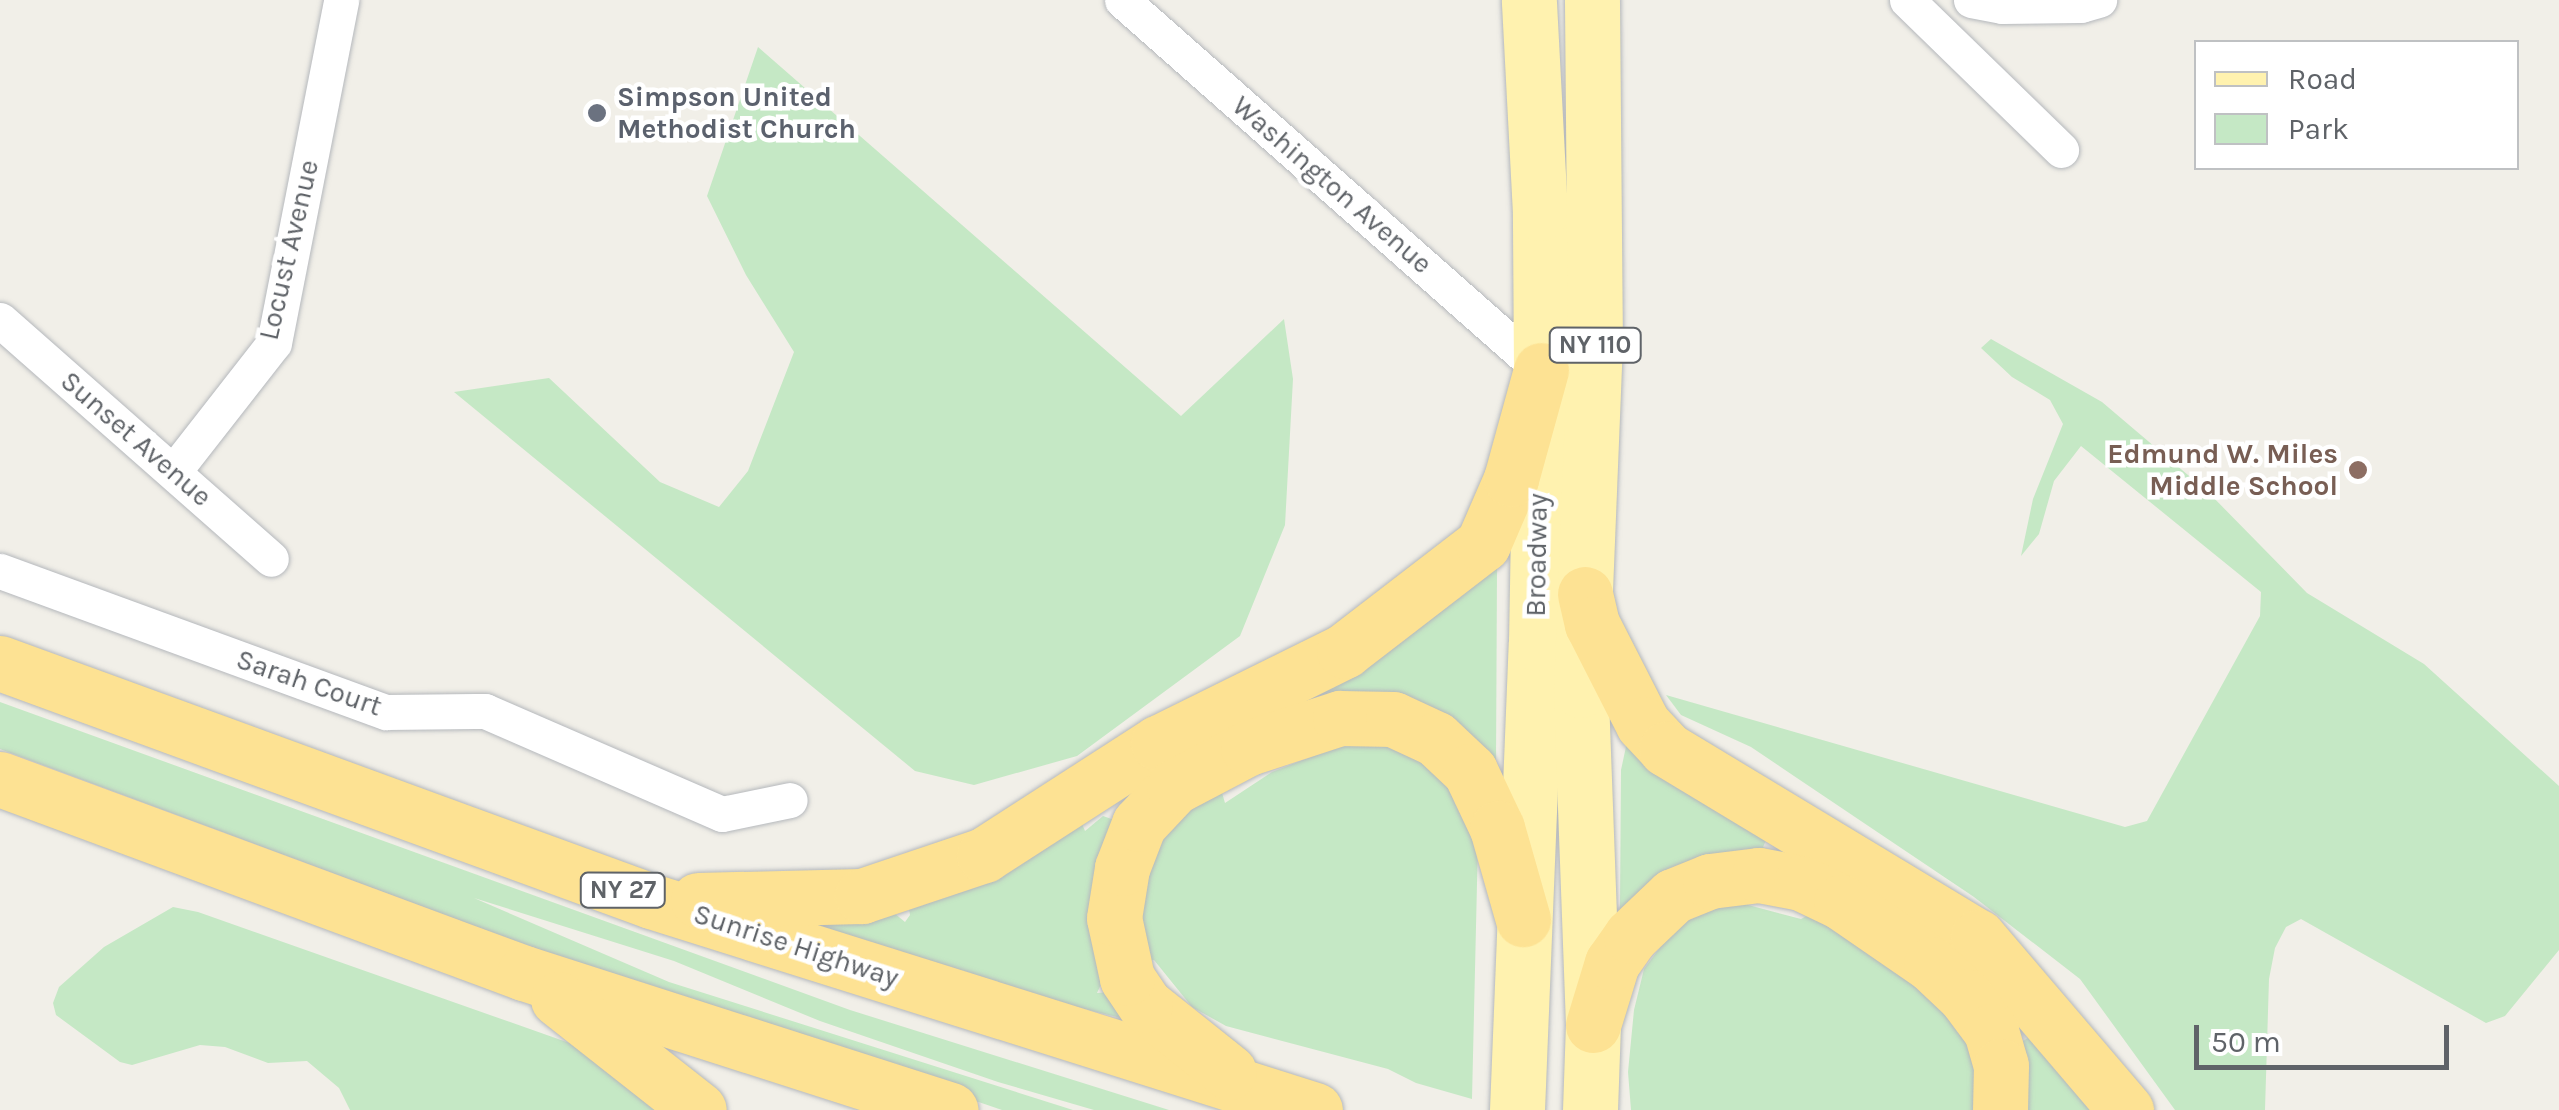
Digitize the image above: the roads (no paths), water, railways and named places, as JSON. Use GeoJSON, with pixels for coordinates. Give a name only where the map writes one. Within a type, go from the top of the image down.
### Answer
{"type":"FeatureCollection","features":[{"type":"Feature","properties":{"kind":"highway"},"geometry":{"type":"LineString","coordinates":[[652,900],[862,896],[891,889],[984,855],[1158,743],[1344,651],[1483,544],[1511,478],[1541,370]]}},
{"type":"Feature","properties":{"kind":"highway"},"geometry":{"type":"LineString","coordinates":[[1585,594],[1592,624],[1643,724],[1666,749],[1978,937],[2126,1110]]}},
{"type":"Feature","properties":{"kind":"highway","name":"Sunrise Highway"},"geometry":{"type":"LineString","coordinates":[[0,662],[652,900],[1315,1110]]}},
{"type":"Feature","properties":{"kind":"highway"},"geometry":{"type":"LineString","coordinates":[[1255,1092],[1144,1005],[1127,978],[1114,918],[1122,868],[1139,824],[1174,787],[1248,748],[1340,718],[1393,720],[1436,739],[1470,771],[1497,828],[1523,919]]}},
{"type":"Feature","properties":{"kind":"highway"},"geometry":{"type":"LineString","coordinates":[[0,778],[524,973],[950,1110]]}},
{"type":"Feature","properties":{"kind":"highway"},"geometry":{"type":"LineString","coordinates":[[1593,1025],[1612,963],[1631,936],[1673,896],[1710,881],[1760,875],[1801,883],[1842,902],[1931,964],[1964,996],[1991,1031],[2002,1066],[2000,1110]]}},
{"type":"Feature","properties":{"kind":"highway"},"geometry":{"type":"LineString","coordinates":[[524,973],[699,1110]]}},
{"type":"Feature","properties":{"kind":"main road","name":"Broadway"},"geometry":{"type":"LineString","coordinates":[[1517,1086],[1536,642],[1541,370],[1540,213],[1529,0]]}},
{"type":"Feature","properties":{"kind":"main road","name":"Broadway"},"geometry":{"type":"LineString","coordinates":[[1591,1097],[1593,1025],[1581,690],[1596,347],[1592,0]]}},
{"type":"Feature","properties":{"kind":"street","name":"Locust Avenue"},"geometry":{"type":"LineString","coordinates":[[174,470],[274,343],[340,0]]}},
{"type":"Feature","properties":{"kind":"street","name":"Washington Avenue"},"geometry":{"type":"LineString","coordinates":[[1122,0],[1541,370]]}},
{"type":"Feature","properties":{"kind":"street"},"geometry":{"type":"LineString","coordinates":[[1907,0],[2061,150]]}},
{"type":"Feature","properties":{"kind":"street"},"geometry":{"type":"LineString","coordinates":[[1971,0],[2002,6],[2081,6],[2099,0]]}},
{"type":"Feature","properties":{"kind":"street","name":"Sunset Avenue"},"geometry":{"type":"LineString","coordinates":[[0,320],[271,559]]}},
{"type":"Feature","properties":{"kind":"street","name":"Sarah Court"},"geometry":{"type":"LineString","coordinates":[[0,571],[386,712],[485,711],[722,814],[790,800]]}},
{"type":"Feature","properties":{"kind":"place","name":"Simpson United Methodist Church"},"geometry":{"type":"Point","coordinates":[597,113]}},
{"type":"Feature","properties":{"kind":"place","name":"Edmund W. Miles Middle School"},"geometry":{"type":"Point","coordinates":[2358,470]}}]}
